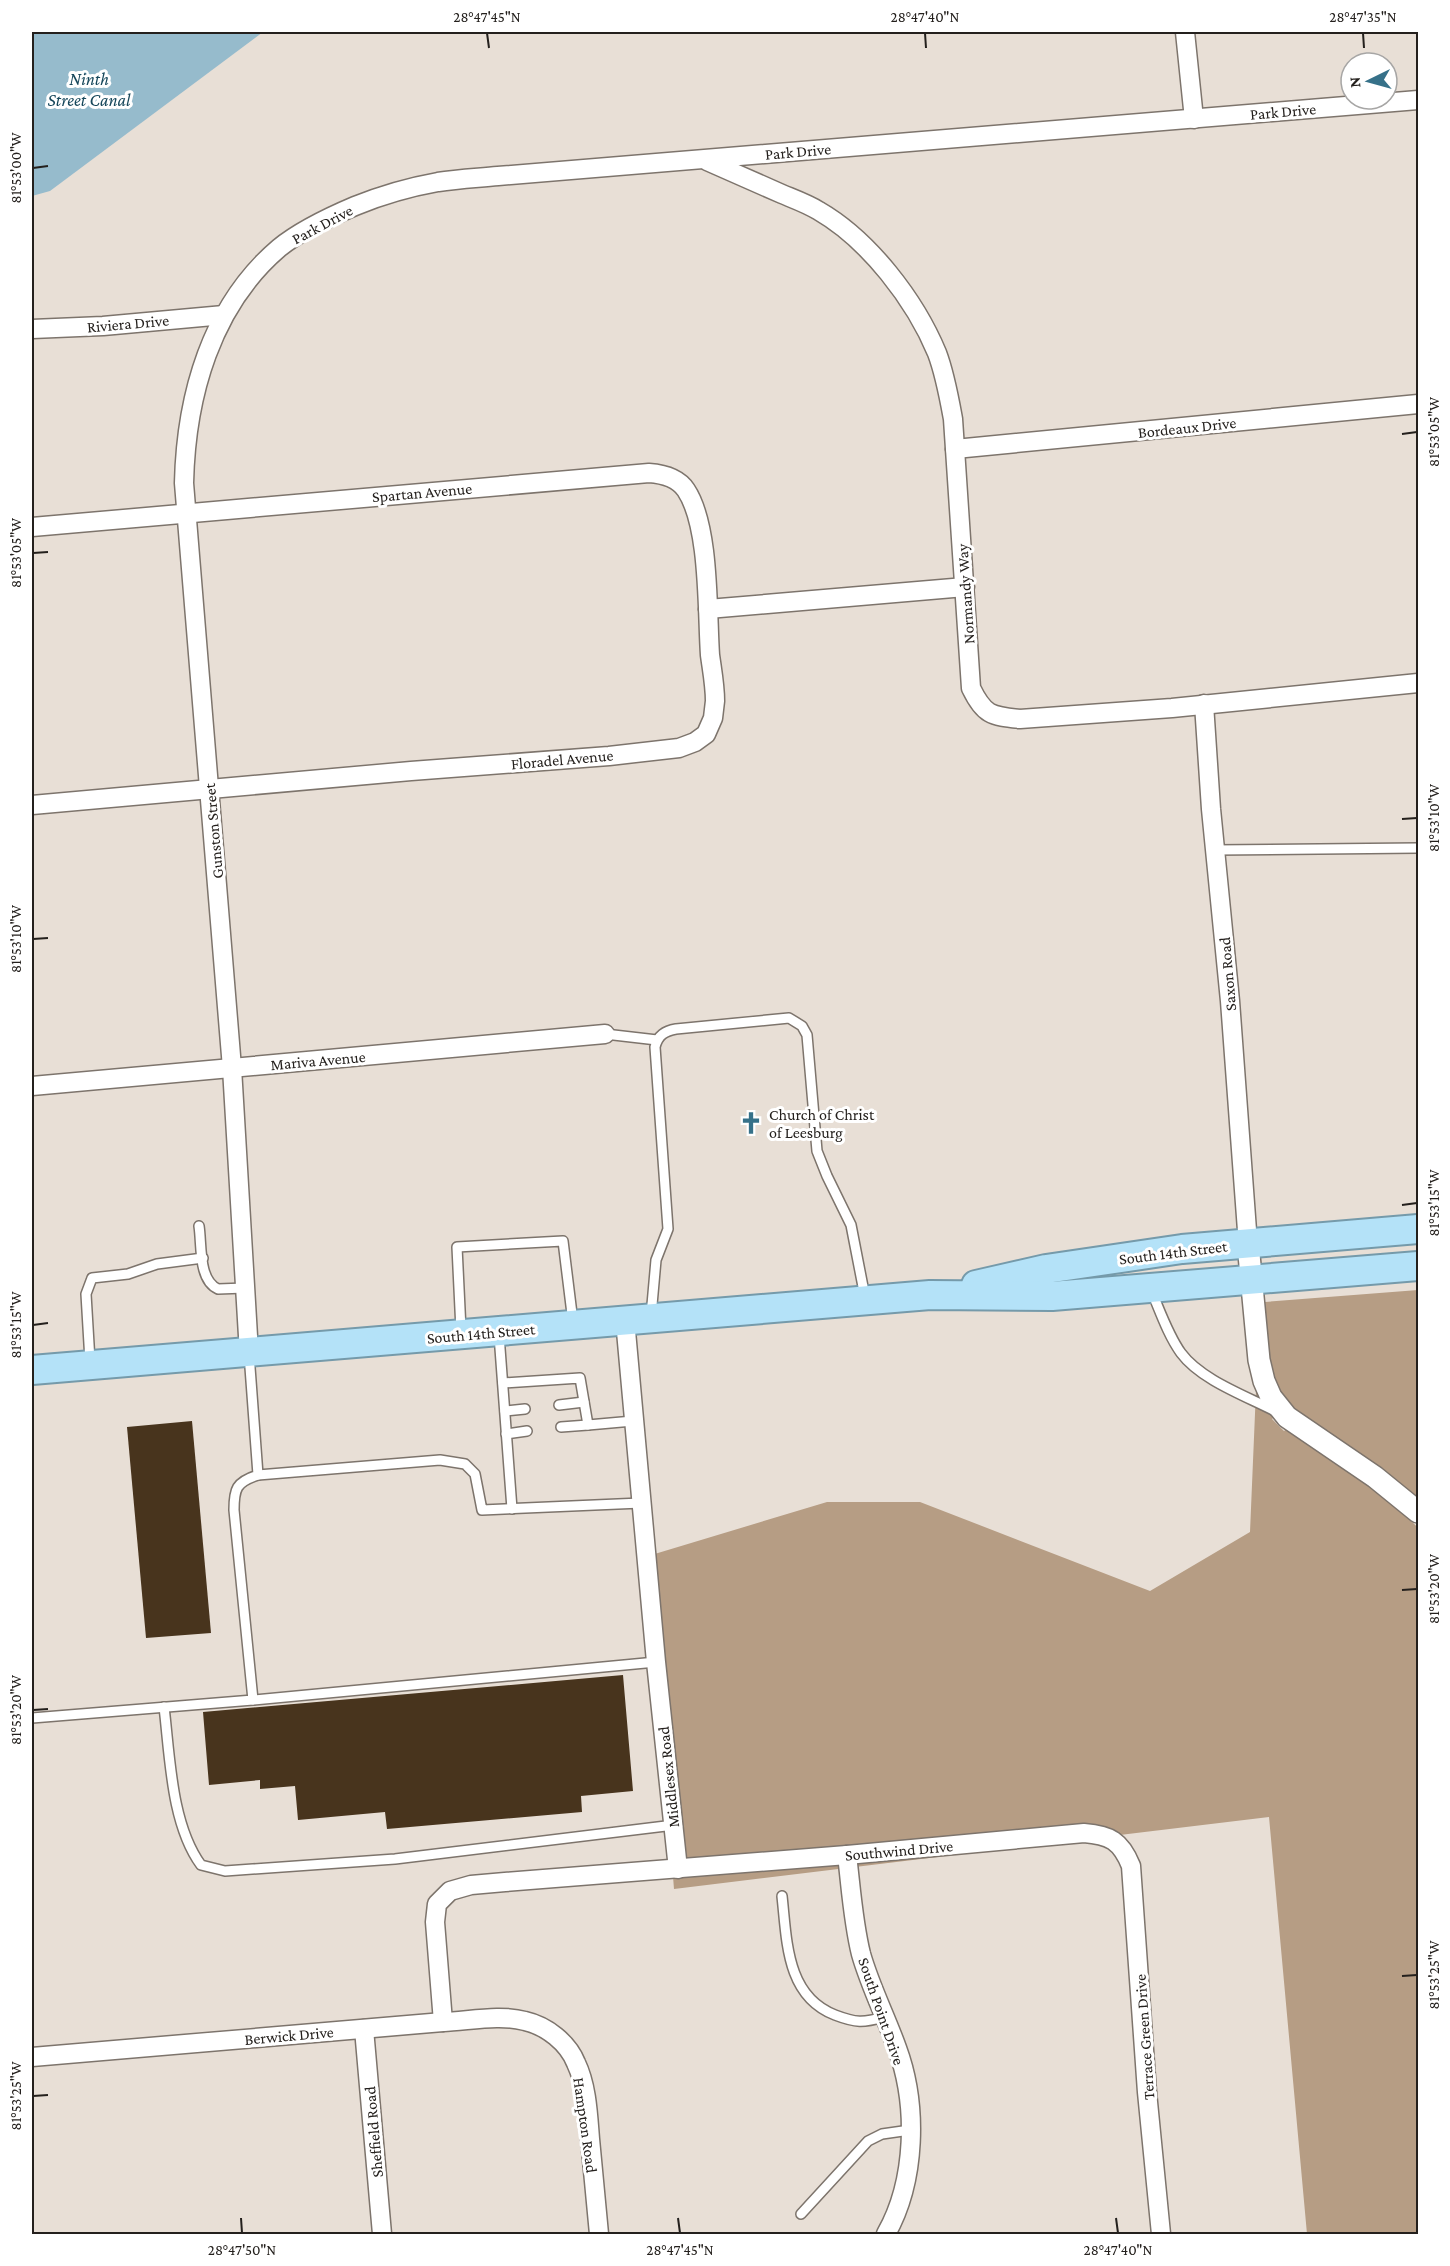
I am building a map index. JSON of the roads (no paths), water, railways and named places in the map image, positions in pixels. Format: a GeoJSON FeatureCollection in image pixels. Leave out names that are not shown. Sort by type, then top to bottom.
{"type":"FeatureCollection","features":[{"type":"Feature","properties":{"kind":"highway","name":"South 14th Street"},"geometry":{"type":"LineString","coordinates":[[930,1295],[1046,1269],[1182,1249],[1419,1229]]}},
{"type":"Feature","properties":{"kind":"highway","name":"South 14th Street"},"geometry":{"type":"LineString","coordinates":[[32,1370],[930,1295],[1052,1296],[1419,1266]]}},
{"type":"Feature","properties":{"kind":"street"},"geometry":{"type":"LineString","coordinates":[[1185,32],[1194,119]]}},
{"type":"Feature","properties":{"kind":"street","name":"Park Drive"},"geometry":{"type":"LineString","coordinates":[[224,315],[240,289],[258,268],[280,247],[303,231],[368,201],[438,182],[1419,100]]}},
{"type":"Feature","properties":{"kind":"street","name":"Normandy Way"},"geometry":{"type":"LineString","coordinates":[[704,159],[819,210],[845,229],[900,289],[921,321],[937,354],[947,387],[953,419],[971,688],[979,704],[989,714],[1020,719],[1419,683]]}},
{"type":"Feature","properties":{"kind":"street","name":"Riviera Drive"},"geometry":{"type":"LineString","coordinates":[[32,329],[103,326],[224,315]]}},
{"type":"Feature","properties":{"kind":"street","name":"Gunston Street"},"geometry":{"type":"LineString","coordinates":[[224,315],[206,355],[189,419],[185,457],[186,513],[232,1068],[249,1353]]}},
{"type":"Feature","properties":{"kind":"street","name":"Bordeaux Drive"},"geometry":{"type":"LineString","coordinates":[[955,449],[1419,404]]}},
{"type":"Feature","properties":{"kind":"street","name":"Spartan Avenue"},"geometry":{"type":"LineString","coordinates":[[32,527],[650,473],[663,474],[686,489],[694,509],[706,573],[708,609]]}},
{"type":"Feature","properties":{"kind":"street"},"geometry":{"type":"LineString","coordinates":[[708,609],[964,587]]}},
{"type":"Feature","properties":{"kind":"street","name":"Floradel Avenue"},"geometry":{"type":"LineString","coordinates":[[32,805],[609,756],[679,748],[695,742],[706,734],[713,718],[715,685],[708,609]]}},
{"type":"Feature","properties":{"kind":"street","name":"Saxon Road"},"geometry":{"type":"LineString","coordinates":[[1204,704],[1248,1244]]}},
{"type":"Feature","properties":{"kind":"street","name":"Mariva Avenue"},"geometry":{"type":"LineString","coordinates":[[32,1086],[605,1034]]}},
{"type":"Feature","properties":{"kind":"street"},"geometry":{"type":"LineString","coordinates":[[1248,1244],[1259,1360],[1271,1397],[1287,1417],[1375,1476],[1419,1512]]}},
{"type":"Feature","properties":{"kind":"street","name":"Middlesex Road"},"geometry":{"type":"LineString","coordinates":[[638,1319],[633,1421],[678,1869]]}},
{"type":"Feature","properties":{"kind":"street","name":"Southwind Drive"},"geometry":{"type":"LineString","coordinates":[[678,1869],[1084,1833],[1103,1836],[1117,1843]]}},
{"type":"Feature","properties":{"kind":"street","name":"Terrace Green Drive"},"geometry":{"type":"LineString","coordinates":[[1117,1843],[1124,1850],[1131,1866],[1147,2092],[1161,2235]]}},
{"type":"Feature","properties":{"kind":"street","name":"South Point Drive"},"geometry":{"type":"LineString","coordinates":[[847,1855],[856,1929],[862,1956],[898,2050],[909,2099],[910,2130],[905,2182],[896,2217],[886,2235]]}},
{"type":"Feature","properties":{"kind":"street"},"geometry":{"type":"LineString","coordinates":[[443,2022],[435,1922],[437,1904],[450,1891],[471,1885],[678,1869]]}},
{"type":"Feature","properties":{"kind":"street","name":"Berwick Drive"},"geometry":{"type":"LineString","coordinates":[[32,2057],[443,2022],[501,2019],[525,2021],[545,2029]]}},
{"type":"Feature","properties":{"kind":"street","name":"Sheffield Road"},"geometry":{"type":"LineString","coordinates":[[364,2029],[382,2235]]}},
{"type":"Feature","properties":{"kind":"street","name":"Hampton Road"},"geometry":{"type":"LineString","coordinates":[[545,2029],[565,2044],[576,2063],[584,2088],[599,2235]]}},
{"type":"Feature","properties":{"kind":"lane"},"geometry":{"type":"LineString","coordinates":[[1215,850],[1419,848]]}},
{"type":"Feature","properties":{"kind":"lane"},"geometry":{"type":"LineString","coordinates":[[638,1319],[668,1229],[655,1047],[657,1040],[668,1031],[676,1029],[789,1018],[802,1026],[807,1035],[817,1151],[851,1225],[866,1300]]}},
{"type":"Feature","properties":{"kind":"lane"},"geometry":{"type":"LineString","coordinates":[[605,1034],[657,1040]]}},
{"type":"Feature","properties":{"kind":"lane"},"geometry":{"type":"LineString","coordinates":[[199,1226],[208,1281],[213,1287],[224,1290],[245,1288]]}},
{"type":"Feature","properties":{"kind":"lane"},"geometry":{"type":"LineString","coordinates":[[461,1335],[458,1247],[564,1241],[574,1325]]}},
{"type":"Feature","properties":{"kind":"lane"},"geometry":{"type":"LineString","coordinates":[[90,1365],[86,1294],[92,1278],[128,1274],[157,1264],[203,1258]]}},
{"type":"Feature","properties":{"kind":"lane"},"geometry":{"type":"LineString","coordinates":[[1150,1288],[1170,1335],[1182,1354],[1207,1376],[1287,1417]]}},
{"type":"Feature","properties":{"kind":"lane"},"geometry":{"type":"LineString","coordinates":[[499,1331],[512,1509]]}},
{"type":"Feature","properties":{"kind":"lane"},"geometry":{"type":"LineString","coordinates":[[249,1353],[258,1475]]}},
{"type":"Feature","properties":{"kind":"lane"},"geometry":{"type":"LineString","coordinates":[[503,1383],[580,1378],[588,1425]]}},
{"type":"Feature","properties":{"kind":"lane"},"geometry":{"type":"LineString","coordinates":[[559,1405],[584,1402]]}},
{"type":"Feature","properties":{"kind":"lane"},"geometry":{"type":"LineString","coordinates":[[505,1411],[525,1409]]}},
{"type":"Feature","properties":{"kind":"lane"},"geometry":{"type":"LineString","coordinates":[[561,1427],[633,1421]]}},
{"type":"Feature","properties":{"kind":"lane"},"geometry":{"type":"LineString","coordinates":[[506,1434],[526,1431]]}},
{"type":"Feature","properties":{"kind":"lane"},"geometry":{"type":"LineString","coordinates":[[253,1700],[234,1494],[239,1484],[246,1479],[258,1475],[440,1460],[465,1464],[475,1474],[482,1510],[641,1503]]}},
{"type":"Feature","properties":{"kind":"lane"},"geometry":{"type":"LineString","coordinates":[[32,1718],[253,1700],[656,1662]]}},
{"type":"Feature","properties":{"kind":"lane"},"geometry":{"type":"LineString","coordinates":[[164,1707],[175,1791],[186,1840],[201,1865],[212,1869],[225,1871],[395,1859],[674,1825]]}},
{"type":"Feature","properties":{"kind":"lane"},"geometry":{"type":"LineString","coordinates":[[782,1896],[788,1950],[801,1986],[808,1998],[824,2010],[857,2022],[884,2017]]}},
{"type":"Feature","properties":{"kind":"lane"},"geometry":{"type":"LineString","coordinates":[[801,2214],[868,2141],[882,2134],[910,2130]]}},
{"type":"Feature","properties":{"kind":"water","name":"Ninth Street Canal"},"geometry":{"type":"Polygon","coordinates":[[[32,32],[263,32],[50,191],[32,196],[32,32]]]}},
{"type":"Feature","properties":{"kind":"place","name":"Church of Christ of Leesburg"},"geometry":{"type":"Point","coordinates":[751,1123]}}]}
